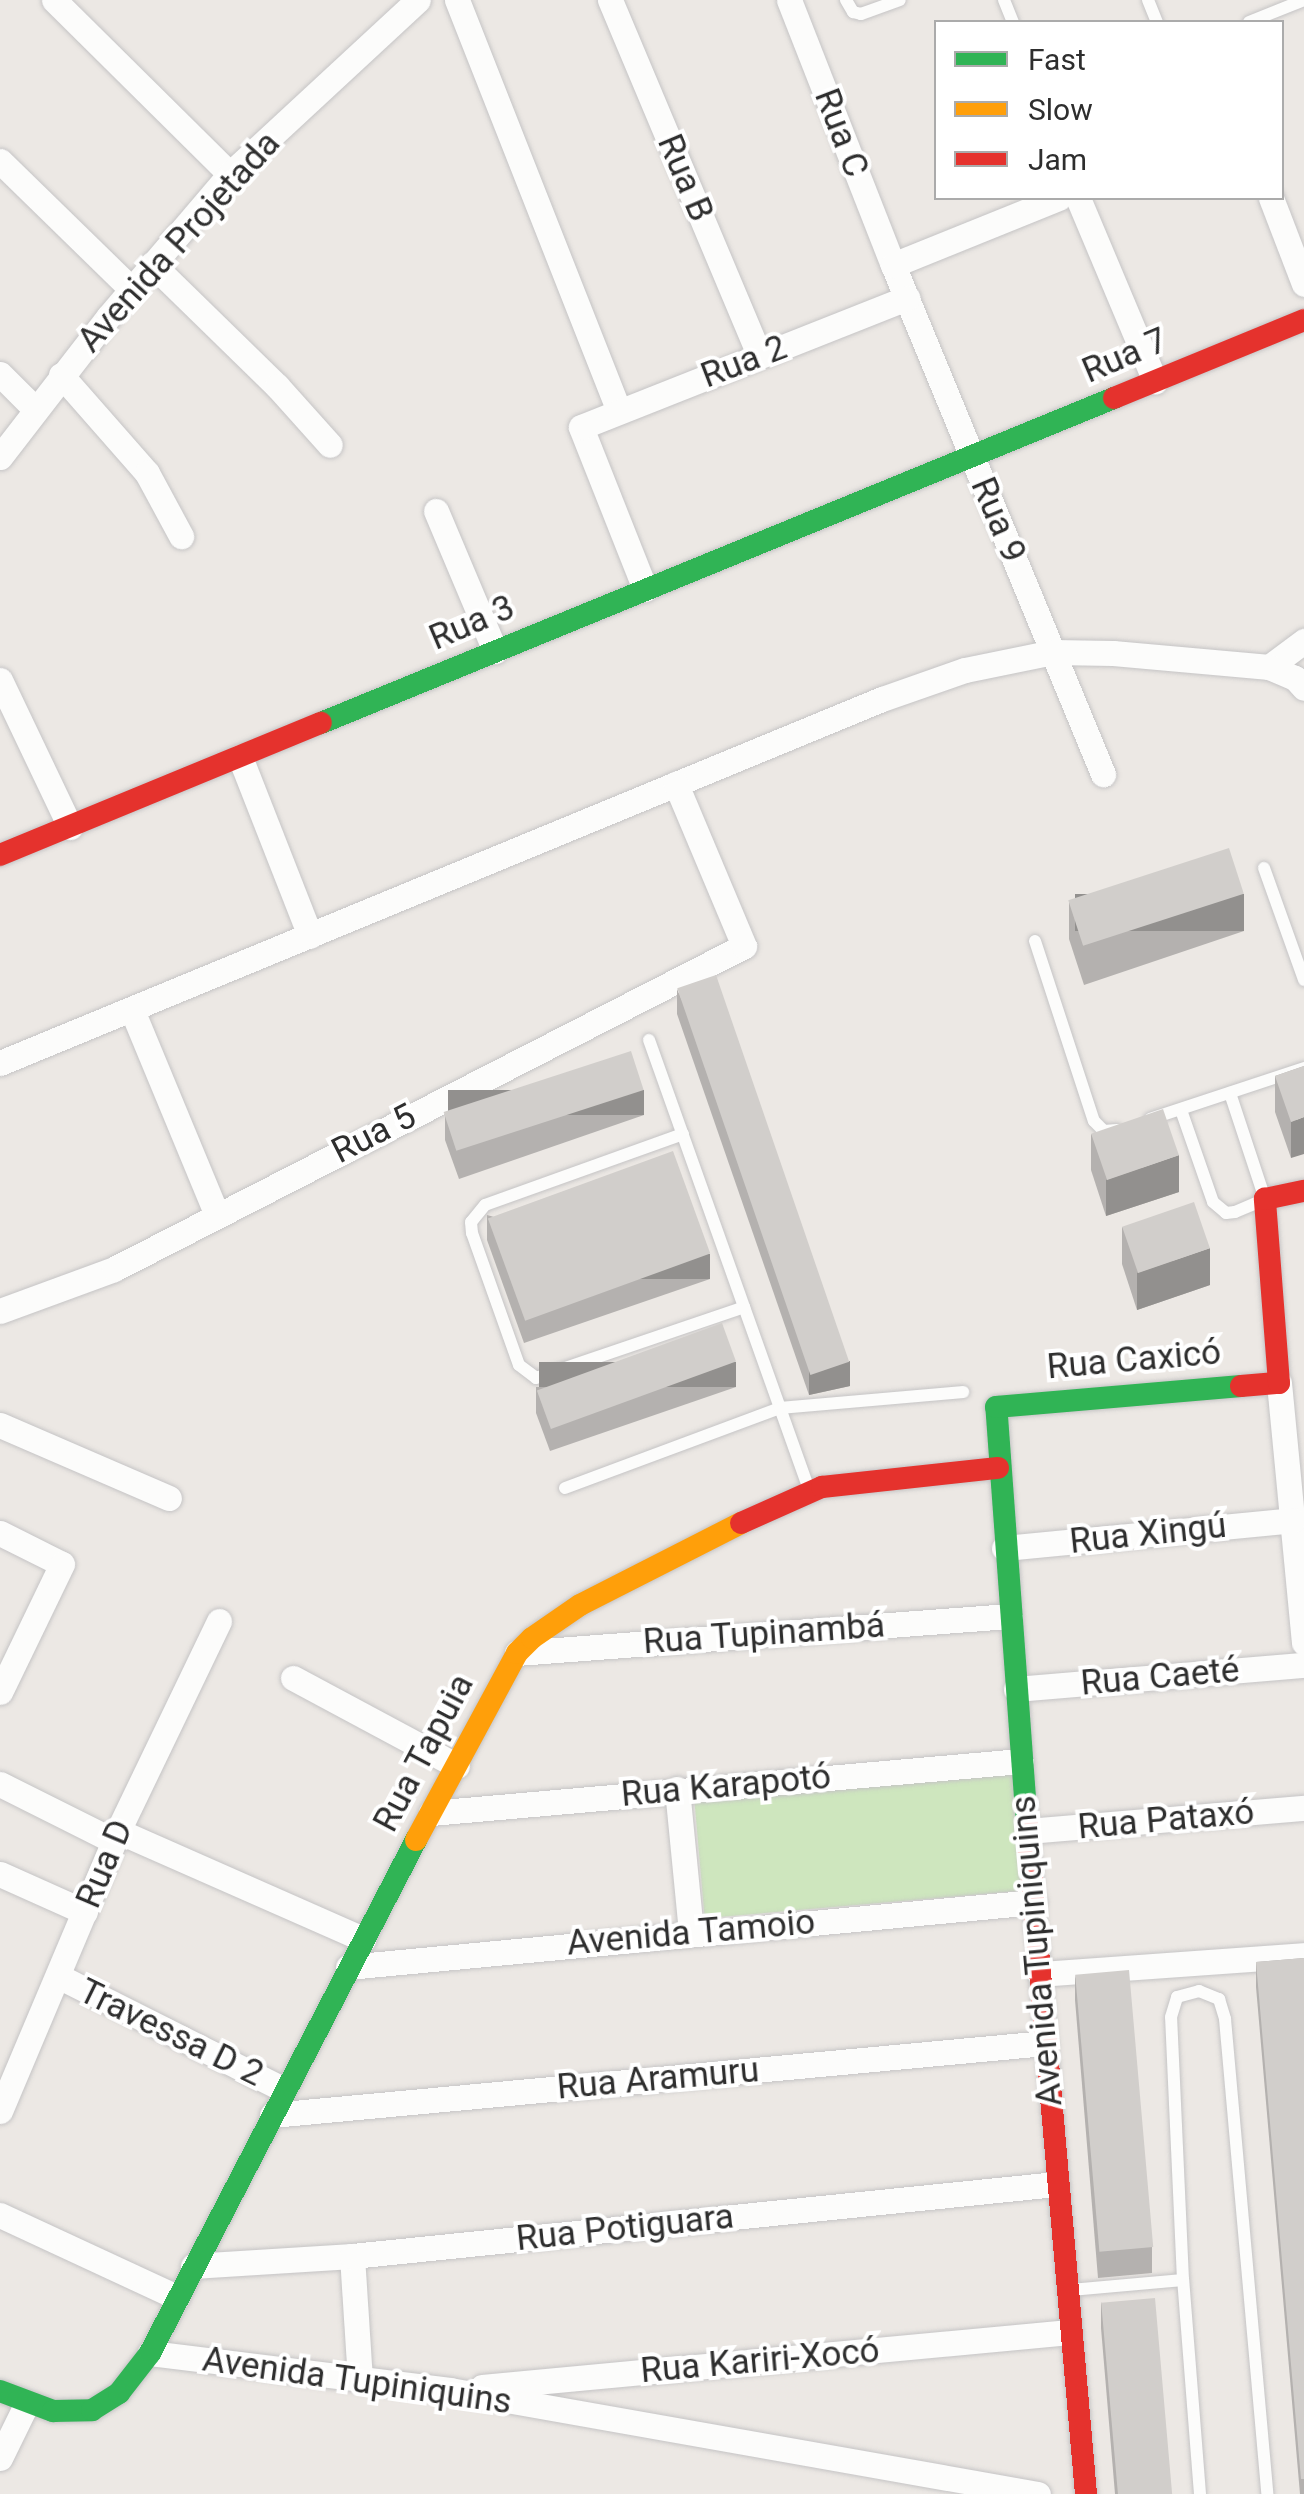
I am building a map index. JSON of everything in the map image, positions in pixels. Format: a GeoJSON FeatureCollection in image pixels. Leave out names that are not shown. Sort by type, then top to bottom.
{"type":"FeatureCollection","features":[{"type":"Feature","properties":{"kind":"street"},"geometry":{"type":"LineString","coordinates":[[54,0],[230,174]]}},
{"type":"Feature","properties":{"kind":"street","name":"Avenida Projetada"},"geometry":{"type":"LineString","coordinates":[[0,457],[34,408],[130,289],[230,174],[418,0]]}},
{"type":"Feature","properties":{"kind":"street"},"geometry":{"type":"LineString","coordinates":[[457,0],[619,411]]}},
{"type":"Feature","properties":{"kind":"street","name":"Rua B"},"geometry":{"type":"LineString","coordinates":[[610,0],[760,356]]}},
{"type":"Feature","properties":{"kind":"street","name":"Rua C"},"geometry":{"type":"LineString","coordinates":[[789,0],[893,265]]}},
{"type":"Feature","properties":{"kind":"street"},"geometry":{"type":"LineString","coordinates":[[0,161],[130,289]]}},
{"type":"Feature","properties":{"kind":"street"},"geometry":{"type":"LineString","coordinates":[[893,265],[1055,200]]}},
{"type":"Feature","properties":{"kind":"street"},"geometry":{"type":"LineString","coordinates":[[1079,200],[1155,381]]}},
{"type":"Feature","properties":{"kind":"street"},"geometry":{"type":"LineString","coordinates":[[1272,200],[1304,284]]}},
{"type":"Feature","properties":{"kind":"street"},"geometry":{"type":"LineString","coordinates":[[152,264],[277,386],[330,445]]}},
{"type":"Feature","properties":{"kind":"street","name":"Rua 9"},"geometry":{"type":"LineString","coordinates":[[893,265],[1103,774]]}},
{"type":"Feature","properties":{"kind":"street","name":"Rua 2"},"geometry":{"type":"LineString","coordinates":[[645,589],[581,427],[906,298]]}},
{"type":"Feature","properties":{"kind":"street","name":"Rua 7"},"geometry":{"type":"LineString","coordinates":[[973,459],[1304,320]]}},
{"type":"Feature","properties":{"kind":"street"},"geometry":{"type":"LineString","coordinates":[[0,374],[34,408]]}},
{"type":"Feature","properties":{"kind":"street"},"geometry":{"type":"LineString","coordinates":[[61,375],[147,473],[181,536]]}},
{"type":"Feature","properties":{"kind":"street","name":"Rua 3"},"geometry":{"type":"LineString","coordinates":[[0,855],[645,589],[973,459]]}},
{"type":"Feature","properties":{"kind":"street"},"geometry":{"type":"LineString","coordinates":[[436,511],[495,652]]}},
{"type":"Feature","properties":{"kind":"street"},"geometry":{"type":"LineString","coordinates":[[1269,667],[1304,641]]}},
{"type":"Feature","properties":{"kind":"street"},"geometry":{"type":"LineString","coordinates":[[0,1062],[930,680],[1054,652],[1188,657],[1269,667],[1294,678],[1304,688]]}},
{"type":"Feature","properties":{"kind":"street"},"geometry":{"type":"LineString","coordinates":[[0,680],[70,826]]}},
{"type":"Feature","properties":{"kind":"street"},"geometry":{"type":"LineString","coordinates":[[240,757],[310,936]]}},
{"type":"Feature","properties":{"kind":"street","name":"Rua 5"},"geometry":{"type":"LineString","coordinates":[[0,1311],[114,1269],[744,946],[676,784]]}},
{"type":"Feature","properties":{"kind":"street"},"geometry":{"type":"LineString","coordinates":[[132,1010],[217,1215]]}},
{"type":"Feature","properties":{"kind":"street"},"geometry":{"type":"LineString","coordinates":[[1304,1192],[1265,1200],[1304,1643]]}},
{"type":"Feature","properties":{"kind":"street","name":"Rua Caxicó"},"geometry":{"type":"LineString","coordinates":[[996,1408],[1279,1383]]}},
{"type":"Feature","properties":{"kind":"street","name":"Avenida Tupiniquins"},"geometry":{"type":"LineString","coordinates":[[996,1408],[1056,2184],[1086,2494]]}},
{"type":"Feature","properties":{"kind":"street"},"geometry":{"type":"LineString","coordinates":[[0,1425],[168,1498]]}},
{"type":"Feature","properties":{"kind":"street","name":"Rua Tapuia"},"geometry":{"type":"LineString","coordinates":[[27,2403],[63,2413],[92,2410],[118,2393],[150,2353],[283,2089],[517,1653],[580,1605],[807,1486],[998,1468]]}},
{"type":"Feature","properties":{"kind":"street","name":"Rua Xingú"},"geometry":{"type":"LineString","coordinates":[[1004,1548],[1292,1520]]}},
{"type":"Feature","properties":{"kind":"street"},"geometry":{"type":"LineString","coordinates":[[0,1533],[62,1564],[0,1692]]}},
{"type":"Feature","properties":{"kind":"street","name":"Rua Tupinambá"},"geometry":{"type":"LineString","coordinates":[[517,1653],[1010,1616]]}},
{"type":"Feature","properties":{"kind":"street","name":"Rua D"},"geometry":{"type":"LineString","coordinates":[[0,2111],[116,1836],[218,1621]]}},
{"type":"Feature","properties":{"kind":"street","name":"Rua Caeté"},"geometry":{"type":"LineString","coordinates":[[1016,1690],[1304,1666]]}},
{"type":"Feature","properties":{"kind":"street"},"geometry":{"type":"LineString","coordinates":[[293,1678],[456,1766]]}},
{"type":"Feature","properties":{"kind":"street","name":"Rua Karapotó"},"geometry":{"type":"LineString","coordinates":[[431,1814],[1021,1761]]}},
{"type":"Feature","properties":{"kind":"street"},"geometry":{"type":"LineString","coordinates":[[0,1784],[363,1939]]}},
{"type":"Feature","properties":{"kind":"street"},"geometry":{"type":"LineString","coordinates":[[677,1789],[691,1932]]}},
{"type":"Feature","properties":{"kind":"street","name":"Rua Pataxó"},"geometry":{"type":"LineString","coordinates":[[1028,1832],[1304,1808]]}},
{"type":"Feature","properties":{"kind":"street"},"geometry":{"type":"LineString","coordinates":[[0,1874],[85,1912]]}},
{"type":"Feature","properties":{"kind":"street","name":"Avenida Tamoio"},"geometry":{"type":"LineString","coordinates":[[348,1967],[1034,1902]]}},
{"type":"Feature","properties":{"kind":"street"},"geometry":{"type":"LineString","coordinates":[[1040,1974],[1304,1955]]}},
{"type":"Feature","properties":{"kind":"street","name":"Travessa D 2"},"geometry":{"type":"LineString","coordinates":[[58,1976],[283,2089]]}},
{"type":"Feature","properties":{"kind":"street","name":"Rua Aramuru"},"geometry":{"type":"LineString","coordinates":[[272,2115],[1045,2044]]}},
{"type":"Feature","properties":{"kind":"street","name":"Rua Potiguara"},"geometry":{"type":"LineString","coordinates":[[193,2266],[352,2256],[1056,2184]]}},
{"type":"Feature","properties":{"kind":"street"},"geometry":{"type":"LineString","coordinates":[[0,2216],[177,2298]]}},
{"type":"Feature","properties":{"kind":"street"},"geometry":{"type":"LineString","coordinates":[[352,2256],[360,2378]]}},
{"type":"Feature","properties":{"kind":"street","name":"Rua Kariri-Xocó"},"geometry":{"type":"LineString","coordinates":[[450,2390],[1069,2332]]}},
{"type":"Feature","properties":{"kind":"street","name":"Avenida Tupiniquins"},"geometry":{"type":"LineString","coordinates":[[150,2353],[450,2390],[1038,2494]]}},
{"type":"Feature","properties":{"kind":"street"},"geometry":{"type":"LineString","coordinates":[[0,2391],[27,2403],[0,2458]]}},
{"type":"Feature","properties":{"kind":"lane"},"geometry":{"type":"LineString","coordinates":[[846,0],[853,12],[860,14],[900,0]]}},
{"type":"Feature","properties":{"kind":"lane"},"geometry":{"type":"LineString","coordinates":[[1254,20],[1302,0]]}},
{"type":"Feature","properties":{"kind":"lane"},"geometry":{"type":"LineString","coordinates":[[1264,868],[1304,980]]}},
{"type":"Feature","properties":{"kind":"lane"},"geometry":{"type":"LineString","coordinates":[[1036,941],[1098,1128],[1112,1132],[1304,1068]]}},
{"type":"Feature","properties":{"kind":"lane"},"geometry":{"type":"LineString","coordinates":[[649,1040],[807,1486]]}},
{"type":"Feature","properties":{"kind":"lane"},"geometry":{"type":"LineString","coordinates":[[1181,1110],[1218,1210],[1236,1212],[1265,1200],[1230,1093]]}},
{"type":"Feature","properties":{"kind":"lane"},"geometry":{"type":"LineString","coordinates":[[683,1134],[485,1205],[471,1222],[479,1252],[519,1365],[536,1378],[744,1307]]}},
{"type":"Feature","properties":{"kind":"lane"},"geometry":{"type":"LineString","coordinates":[[565,1488],[780,1408],[963,1392]]}},
{"type":"Feature","properties":{"kind":"lane"},"geometry":{"type":"LineString","coordinates":[[1200,2494],[1183,2280],[1170,2017],[1177,1998],[1199,1990],[1214,1994],[1224,2013],[1267,2494]]}},
{"type":"Feature","properties":{"kind":"lane"},"geometry":{"type":"LineString","coordinates":[[1066,2291],[1183,2280]]}},
{"type":"Feature","properties":{"kind":"green space"},"geometry":{"type":"Polygon","coordinates":[[[1012,1771],[1022,1891],[705,1918],[694,1799],[1012,1771]]]}},
{"type":"Feature","properties":{"kind":"building"},"geometry":{"type":"Polygon","coordinates":[[[1229,848],[1244,894],[1083,946],[1068,900],[1229,848]]]}},
{"type":"Feature","properties":{"kind":"building"},"geometry":{"type":"Polygon","coordinates":[[[716,975],[849,1362],[810,1375],[677,988],[716,975]]]}},
{"type":"Feature","properties":{"kind":"building"},"geometry":{"type":"Polygon","coordinates":[[[631,1051],[644,1090],[456,1151],[444,1112],[631,1051]]]}},
{"type":"Feature","properties":{"kind":"building"},"geometry":{"type":"Polygon","coordinates":[[[1304,1066],[1304,1117],[1291,1122],[1275,1076],[1304,1066]]]}},
{"type":"Feature","properties":{"kind":"building"},"geometry":{"type":"Polygon","coordinates":[[[1163,1109],[1179,1155],[1107,1180],[1091,1134],[1163,1109]]]}},
{"type":"Feature","properties":{"kind":"building"},"geometry":{"type":"Polygon","coordinates":[[[673,1151],[710,1253],[525,1321],[488,1218],[673,1151]]]}},
{"type":"Feature","properties":{"kind":"building"},"geometry":{"type":"Polygon","coordinates":[[[1194,1202],[1210,1248],[1138,1273],[1122,1227],[1194,1202]]]}},
{"type":"Feature","properties":{"kind":"building"},"geometry":{"type":"Polygon","coordinates":[[[722,1323],[736,1362],[551,1429],[537,1390],[722,1323]]]}},
{"type":"Feature","properties":{"kind":"building"},"geometry":{"type":"Polygon","coordinates":[[[1304,1958],[1304,2479],[1301,2479],[1256,1962],[1304,1958]]]}},
{"type":"Feature","properties":{"kind":"building"},"geometry":{"type":"Polygon","coordinates":[[[1129,1970],[1153,2247],[1099,2252],[1075,1975],[1129,1970]]]}},
{"type":"Feature","properties":{"kind":"building"},"geometry":{"type":"Polygon","coordinates":[[[1155,2298],[1172,2494],[1118,2494],[1101,2303],[1155,2298]]]}},
{"type":"Feature","properties":{"kind":"traffic: fast"},"geometry":{"type":"LineString","coordinates":[[321,723],[1114,398]]}},
{"type":"Feature","properties":{"kind":"traffic: fast"},"geometry":{"type":"LineString","coordinates":[[1027,1825],[996,1407],[1241,1386]]}},
{"type":"Feature","properties":{"kind":"traffic: fast"},"geometry":{"type":"LineString","coordinates":[[0,2391],[53,2411],[92,2410],[119,2393],[150,2353],[416,1840]]}},
{"type":"Feature","properties":{"kind":"traffic: slow"},"geometry":{"type":"LineString","coordinates":[[416,1840],[517,1653],[532,1638],[580,1605],[741,1523]]}},
{"type":"Feature","properties":{"kind":"traffic: jam"},"geometry":{"type":"LineString","coordinates":[[1114,398],[1304,320]]}},
{"type":"Feature","properties":{"kind":"traffic: jam"},"geometry":{"type":"LineString","coordinates":[[0,855],[321,723]]}},
{"type":"Feature","properties":{"kind":"traffic: jam"},"geometry":{"type":"LineString","coordinates":[[1241,1386],[1279,1383],[1265,1199],[1304,1191]]}},
{"type":"Feature","properties":{"kind":"traffic: jam"},"geometry":{"type":"LineString","coordinates":[[741,1523],[822,1487],[998,1468]]}},
{"type":"Feature","properties":{"kind":"traffic: jam"},"geometry":{"type":"LineString","coordinates":[[1027,1825],[1086,2494]]}}]}
